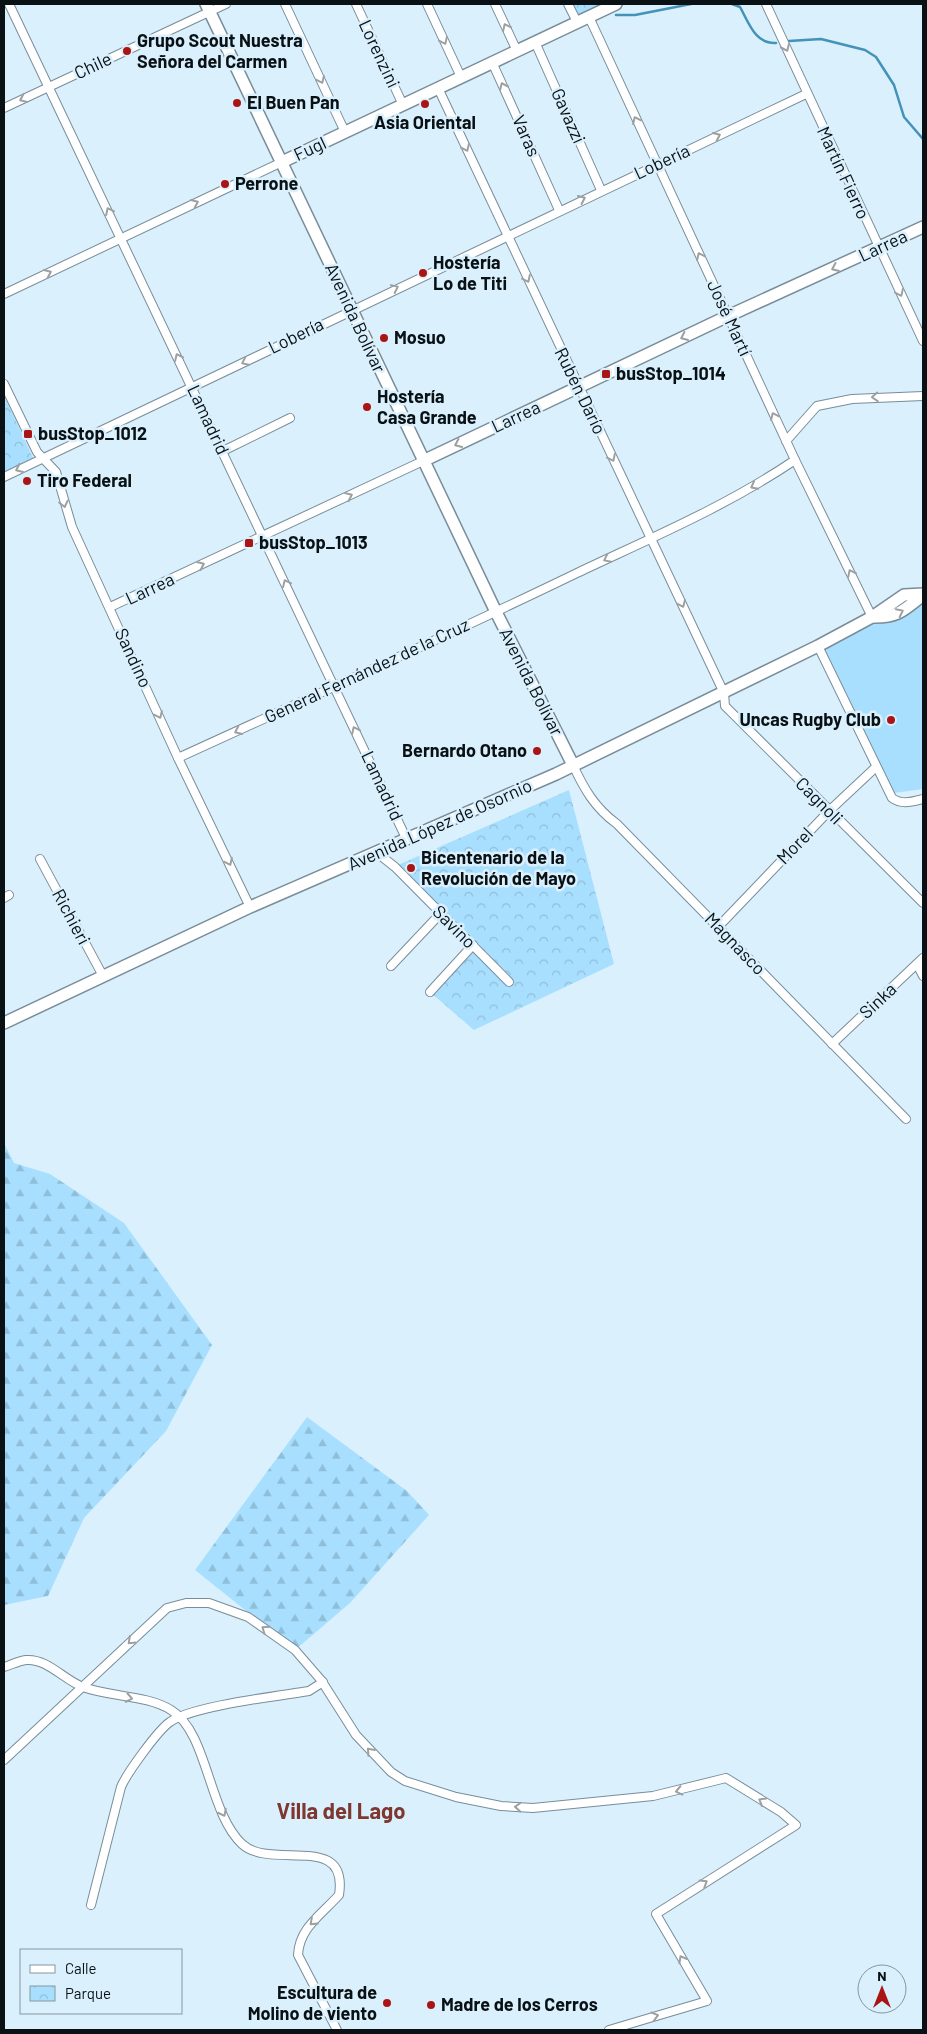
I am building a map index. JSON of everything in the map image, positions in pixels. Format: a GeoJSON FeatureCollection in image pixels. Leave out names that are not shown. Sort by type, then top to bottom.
{"type":"FeatureCollection","features":[{"type":"Feature","properties":{"kind":"main road","name":"Fugl"},"geometry":{"type":"LineString","coordinates":[[282,162],[616,4]]}},
{"type":"Feature","properties":{"kind":"main road","name":"Avenida Bolívar"},"geometry":{"type":"LineString","coordinates":[[208,7],[423,461],[573,765]]}},
{"type":"Feature","properties":{"kind":"main road","name":"Larrea"},"geometry":{"type":"LineString","coordinates":[[423,461],[728,316],[923,227]]}},
{"type":"Feature","properties":{"kind":"main road","name":"Avenida López de Osornio"},"geometry":{"type":"LineString","coordinates":[[4,1023],[250,907],[313,882],[406,838],[573,765],[724,693],[872,617],[888,617],[900,613],[923,594]]}},
{"type":"Feature","properties":{"kind":"street","name":"Lamadrid"},"geometry":{"type":"LineString","coordinates":[[9,4],[193,387],[406,838]]}},
{"type":"Feature","properties":{"kind":"street","name":"Chile"},"geometry":{"type":"LineString","coordinates":[[4,108],[208,7],[226,4]]}},
{"type":"Feature","properties":{"kind":"street"},"geometry":{"type":"LineString","coordinates":[[285,4],[345,132]]}},
{"type":"Feature","properties":{"kind":"street","name":"Lorenzini"},"geometry":{"type":"LineString","coordinates":[[356,4],[403,105]]}},
{"type":"Feature","properties":{"kind":"street"},"geometry":{"type":"LineString","coordinates":[[427,4],[461,77]]}},
{"type":"Feature","properties":{"kind":"street"},"geometry":{"type":"LineString","coordinates":[[495,4],[517,50]]}},
{"type":"Feature","properties":{"kind":"street"},"geometry":{"type":"LineString","coordinates":[[568,4],[577,22]]}},
{"type":"Feature","properties":{"kind":"street","name":"Martín Fierro"},"geometry":{"type":"LineString","coordinates":[[766,4],[806,94],[923,341]]}},
{"type":"Feature","properties":{"kind":"street","name":"José Martí"},"geometry":{"type":"LineString","coordinates":[[589,17],[786,441],[872,617]]}},
{"type":"Feature","properties":{"kind":"street","name":"Gavazzi"},"geometry":{"type":"LineString","coordinates":[[535,42],[601,190]]}},
{"type":"Feature","properties":{"kind":"street","name":"Varas"},"geometry":{"type":"LineString","coordinates":[[492,62],[559,210]]}},
{"type":"Feature","properties":{"kind":"street","name":"Rubén Darío"},"geometry":{"type":"LineString","coordinates":[[438,88],[506,236],[724,693]]}},
{"type":"Feature","properties":{"kind":"street","name":"Lobería"},"geometry":{"type":"LineString","coordinates":[[4,477],[351,309],[806,94]]}},
{"type":"Feature","properties":{"kind":"street","name":"Fugl"},"geometry":{"type":"LineString","coordinates":[[4,294],[282,162]]}},
{"type":"Feature","properties":{"kind":"street","name":"Sandino"},"geometry":{"type":"LineString","coordinates":[[4,384],[42,459],[56,472],[72,526],[178,758],[250,907]]}},
{"type":"Feature","properties":{"kind":"street"},"geometry":{"type":"LineString","coordinates":[[786,441],[817,406],[852,399],[923,396]]}},
{"type":"Feature","properties":{"kind":"street"},"geometry":{"type":"LineString","coordinates":[[223,451],[290,418]]}},
{"type":"Feature","properties":{"kind":"street","name":"General Fernández de la Cruz"},"geometry":{"type":"LineString","coordinates":[[178,758],[496,612],[651,538],[768,478],[795,460]]}},
{"type":"Feature","properties":{"kind":"street","name":"Larrea"},"geometry":{"type":"LineString","coordinates":[[110,607],[423,461]]}},
{"type":"Feature","properties":{"kind":"street"},"geometry":{"type":"LineString","coordinates":[[818,646],[892,798],[898,802],[923,799]]}},
{"type":"Feature","properties":{"kind":"street","name":"Cagnoli"},"geometry":{"type":"LineString","coordinates":[[724,693],[725,706],[828,811],[923,902]]}},
{"type":"Feature","properties":{"kind":"street","name":"Magnasco"},"geometry":{"type":"LineString","coordinates":[[573,765],[583,788],[599,809],[617,824],[906,1118]]}},
{"type":"Feature","properties":{"kind":"street","name":"Morel"},"geometry":{"type":"LineString","coordinates":[[718,927],[828,811],[876,767]]}},
{"type":"Feature","properties":{"kind":"street","name":"Savino"},"geometry":{"type":"LineString","coordinates":[[376,852],[395,867],[509,982]]}},
{"type":"Feature","properties":{"kind":"street","name":"Richieri"},"geometry":{"type":"LineString","coordinates":[[40,858],[103,976]]}},
{"type":"Feature","properties":{"kind":"street"},"geometry":{"type":"LineString","coordinates":[[391,966],[441,913]]}},
{"type":"Feature","properties":{"kind":"street"},"geometry":{"type":"LineString","coordinates":[[430,992],[473,945]]}},
{"type":"Feature","properties":{"kind":"street","name":"Sinka"},"geometry":{"type":"LineString","coordinates":[[832,1044],[923,958]]}},
{"type":"Feature","properties":{"kind":"street"},"geometry":{"type":"LineString","coordinates":[[917,964],[923,976]]}},
{"type":"Feature","properties":{"kind":"street"},"geometry":{"type":"LineString","coordinates":[[4,1760],[167,1608],[186,1603],[210,1604],[248,1617],[295,1650],[323,1682],[356,1735],[391,1772],[405,1781],[456,1797],[501,1806],[534,1808],[653,1796],[726,1778],[781,1812],[796,1825],[656,1914],[706,2001],[609,2030]]}},
{"type":"Feature","properties":{"kind":"street"},"geometry":{"type":"LineString","coordinates":[[4,1667],[26,1660],[38,1661],[81,1687],[169,1708],[188,1723],[220,1808],[234,1836],[243,1846],[257,1853],[319,1857],[334,1864],[340,1874],[339,1895],[304,1930],[298,1943],[298,1955],[337,2030]]}},
{"type":"Feature","properties":{"kind":"street"},"geometry":{"type":"LineString","coordinates":[[91,1905],[121,1787],[127,1774],[170,1722],[210,1708],[309,1691],[323,1682]]}},
{"type":"Feature","properties":{"kind":"green space"},"geometry":{"type":"Polygon","coordinates":[[[571,4],[607,4],[577,18],[571,4]]]}},
{"type":"Feature","properties":{"kind":"green space"},"geometry":{"type":"Polygon","coordinates":[[[4,395],[33,458],[4,472],[4,395]]]}},
{"type":"Feature","properties":{"kind":"green space","name":"Uncas Rugby Club"},"geometry":{"type":"Polygon","coordinates":[[[923,599],[923,789],[894,793],[825,651],[842,634],[923,599]]]}},
{"type":"Feature","properties":{"kind":"green space"},"geometry":{"type":"Polygon","coordinates":[[[569,790],[614,964],[474,1030],[430,992],[473,945],[398,865],[569,790]]]}},
{"type":"Feature","properties":{"kind":"green space"},"geometry":{"type":"Polygon","coordinates":[[[4,1143],[14,1163],[50,1174],[124,1223],[212,1345],[166,1431],[84,1518],[48,1596],[4,1605],[4,1143]]]}},
{"type":"Feature","properties":{"kind":"green space"},"geometry":{"type":"Polygon","coordinates":[[[307,1417],[407,1491],[429,1515],[350,1603],[295,1650],[195,1570],[307,1417]]]}},
{"type":"Feature","properties":{"kind":"waterway"},"geometry":{"type":"LineString","coordinates":[[616,15],[635,15],[691,4]]}},
{"type":"Feature","properties":{"kind":"waterway"},"geometry":{"type":"LineString","coordinates":[[732,4],[740,7],[750,26],[758,36],[763,40],[776,43]]}},
{"type":"Feature","properties":{"kind":"waterway"},"geometry":{"type":"LineString","coordinates":[[789,41],[821,39],[865,50],[876,57],[894,85],[904,117],[923,139]]}},
{"type":"Feature","properties":{"kind":"place","name":"Grupo Scout Nuestra Señora del Carmen"},"geometry":{"type":"Point","coordinates":[127,51]}},
{"type":"Feature","properties":{"kind":"place","name":"El Buen Pan"},"geometry":{"type":"Point","coordinates":[237,103]}},
{"type":"Feature","properties":{"kind":"place","name":"Asia Oriental"},"geometry":{"type":"Point","coordinates":[425,104]}},
{"type":"Feature","properties":{"kind":"place","name":"Perrone"},"geometry":{"type":"Point","coordinates":[225,184]}},
{"type":"Feature","properties":{"kind":"place","name":"Hostería Lo de Titi"},"geometry":{"type":"Point","coordinates":[423,273]}},
{"type":"Feature","properties":{"kind":"place","name":"Mosuo"},"geometry":{"type":"Point","coordinates":[384,338]}},
{"type":"Feature","properties":{"kind":"place","name":"busStop_1014"},"geometry":{"type":"Point","coordinates":[606,374]}},
{"type":"Feature","properties":{"kind":"place","name":"Hostería Casa Grande"},"geometry":{"type":"Point","coordinates":[367,407]}},
{"type":"Feature","properties":{"kind":"place","name":"busStop_1012"},"geometry":{"type":"Point","coordinates":[28,434]}},
{"type":"Feature","properties":{"kind":"place","name":"Tiro Federal"},"geometry":{"type":"Point","coordinates":[27,481]}},
{"type":"Feature","properties":{"kind":"place","name":"busStop_1013"},"geometry":{"type":"Point","coordinates":[249,543]}},
{"type":"Feature","properties":{"kind":"place","name":"Uncas Rugby Club"},"geometry":{"type":"Point","coordinates":[891,720]}},
{"type":"Feature","properties":{"kind":"place","name":"Bernardo Otano"},"geometry":{"type":"Point","coordinates":[537,751]}},
{"type":"Feature","properties":{"kind":"place","name":"Bicentenario de la Revolución de Mayo"},"geometry":{"type":"Point","coordinates":[411,868]}},
{"type":"Feature","properties":{"kind":"place","name":"Escultura de Molino de viento"},"geometry":{"type":"Point","coordinates":[387,2003]}},
{"type":"Feature","properties":{"kind":"place","name":"Madre de los Cerros"},"geometry":{"type":"Point","coordinates":[431,2005]}},
{"type":"Feature","properties":{"kind":"district","name":"Villa del Lago"},"geometry":{"type":"Point","coordinates":[341,1811]}}]}
